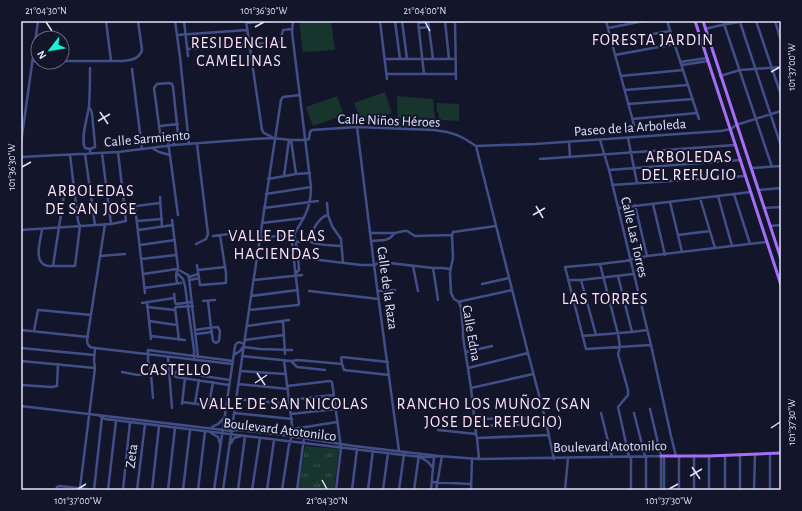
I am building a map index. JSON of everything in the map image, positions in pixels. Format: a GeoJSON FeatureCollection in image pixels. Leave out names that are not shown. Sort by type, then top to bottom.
{"type":"FeatureCollection","features":[{"type":"Feature","properties":{"kind":"main road"},"geometry":{"type":"LineString","coordinates":[[695,21],[767,242],[780,277],[781,285]]}},
{"type":"Feature","properties":{"kind":"main road"},"geometry":{"type":"LineString","coordinates":[[703,21],[736,125],[770,226],[779,247],[781,259]]}},
{"type":"Feature","properties":{"kind":"main road","name":"Boulevard Atotonilco"},"geometry":{"type":"LineString","coordinates":[[663,456],[781,453]]}},
{"type":"Feature","properties":{"kind":"street"},"geometry":{"type":"LineString","coordinates":[[106,21],[111,60]]}},
{"type":"Feature","properties":{"kind":"street"},"geometry":{"type":"LineString","coordinates":[[70,61],[133,60],[138,57],[142,50],[138,21]]}},
{"type":"Feature","properties":{"kind":"street"},"geometry":{"type":"LineString","coordinates":[[175,21],[189,144]]}},
{"type":"Feature","properties":{"kind":"street"},"geometry":{"type":"LineString","coordinates":[[184,21],[188,56]]}},
{"type":"Feature","properties":{"kind":"street"},"geometry":{"type":"LineString","coordinates":[[269,21],[246,22],[262,130],[264,133],[273,138]]}},
{"type":"Feature","properties":{"kind":"street"},"geometry":{"type":"LineString","coordinates":[[248,310],[299,304],[292,242],[294,234],[304,218],[310,202],[312,187],[292,29],[293,21]]}},
{"type":"Feature","properties":{"kind":"street"},"geometry":{"type":"LineString","coordinates":[[380,21],[387,79]]}},
{"type":"Feature","properties":{"kind":"street"},"geometry":{"type":"LineString","coordinates":[[395,21],[400,59]]}},
{"type":"Feature","properties":{"kind":"street"},"geometry":{"type":"LineString","coordinates":[[402,21],[407,59]]}},
{"type":"Feature","properties":{"kind":"street"},"geometry":{"type":"LineString","coordinates":[[424,74],[418,22],[428,21],[433,59]]}},
{"type":"Feature","properties":{"kind":"street"},"geometry":{"type":"LineString","coordinates":[[449,59],[445,21],[466,21]]}},
{"type":"Feature","properties":{"kind":"street"},"geometry":{"type":"LineString","coordinates":[[454,21],[456,79]]}},
{"type":"Feature","properties":{"kind":"street"},"geometry":{"type":"LineString","coordinates":[[606,21],[634,125]]}},
{"type":"Feature","properties":{"kind":"street"},"geometry":{"type":"LineString","coordinates":[[608,28],[644,21]]}},
{"type":"Feature","properties":{"kind":"street"},"geometry":{"type":"LineString","coordinates":[[667,21],[699,119]]}},
{"type":"Feature","properties":{"kind":"street"},"geometry":{"type":"LineString","coordinates":[[705,30],[724,24],[750,21]]}},
{"type":"Feature","properties":{"kind":"street"},"geometry":{"type":"LineString","coordinates":[[756,21],[781,95]]}},
{"type":"Feature","properties":{"kind":"street"},"geometry":{"type":"LineString","coordinates":[[775,21],[781,41]]}},
{"type":"Feature","properties":{"kind":"street"},"geometry":{"type":"LineString","coordinates":[[740,22],[781,146]]}},
{"type":"Feature","properties":{"kind":"street"},"geometry":{"type":"LineString","coordinates":[[724,24],[772,167]]}},
{"type":"Feature","properties":{"kind":"street"},"geometry":{"type":"LineString","coordinates":[[396,26],[403,25]]}},
{"type":"Feature","properties":{"kind":"street"},"geometry":{"type":"LineString","coordinates":[[419,28],[429,27]]}},
{"type":"Feature","properties":{"kind":"street"},"geometry":{"type":"LineString","coordinates":[[188,49],[278,43],[280,42],[283,30],[292,29]]}},
{"type":"Feature","properties":{"kind":"street"},"geometry":{"type":"LineString","coordinates":[[177,35],[247,30]]}},
{"type":"Feature","properties":{"kind":"street"},"geometry":{"type":"LineString","coordinates":[[396,30],[403,30]]}},
{"type":"Feature","properties":{"kind":"street"},"geometry":{"type":"LineString","coordinates":[[612,41],[670,31]]}},
{"type":"Feature","properties":{"kind":"street"},"geometry":{"type":"LineString","coordinates":[[615,55],[675,44]]}},
{"type":"Feature","properties":{"kind":"street"},"geometry":{"type":"LineString","coordinates":[[385,59],[456,59]]}},
{"type":"Feature","properties":{"kind":"street"},"geometry":{"type":"LineString","coordinates":[[681,63],[708,60]]}},
{"type":"Feature","properties":{"kind":"street"},"geometry":{"type":"LineString","coordinates":[[720,76],[740,70],[781,67]]}},
{"type":"Feature","properties":{"kind":"street"},"geometry":{"type":"LineString","coordinates":[[90,68],[89,108],[84,143],[85,148],[90,150]]}},
{"type":"Feature","properties":{"kind":"street"},"geometry":{"type":"LineString","coordinates":[[132,69],[142,149]]}},
{"type":"Feature","properties":{"kind":"street"},"geometry":{"type":"LineString","coordinates":[[21,143],[31,70]]}},
{"type":"Feature","properties":{"kind":"street"},"geometry":{"type":"LineString","coordinates":[[621,76],[683,70]]}},
{"type":"Feature","properties":{"kind":"street"},"geometry":{"type":"LineString","coordinates":[[387,74],[456,74]]}},
{"type":"Feature","properties":{"kind":"street"},"geometry":{"type":"LineString","coordinates":[[174,145],[173,139],[178,134],[178,124],[173,87],[169,82],[157,84],[154,88],[161,135],[162,137],[168,139],[178,215]]}},
{"type":"Feature","properties":{"kind":"street"},"geometry":{"type":"LineString","coordinates":[[624,90],[688,85]]}},
{"type":"Feature","properties":{"kind":"street"},"geometry":{"type":"LineString","coordinates":[[223,490],[273,138],[281,98],[300,95]]}},
{"type":"Feature","properties":{"kind":"street"},"geometry":{"type":"LineString","coordinates":[[628,104],[693,99]]}},
{"type":"Feature","properties":{"kind":"street"},"geometry":{"type":"LineString","coordinates":[[89,108],[93,117],[95,145],[94,148],[90,150]]}},
{"type":"Feature","properties":{"kind":"street"},"geometry":{"type":"LineString","coordinates":[[731,129],[736,125],[781,111]]}},
{"type":"Feature","properties":{"kind":"street"},"geometry":{"type":"LineString","coordinates":[[632,119],[697,113]]}},
{"type":"Feature","properties":{"kind":"street"},"geometry":{"type":"LineString","coordinates":[[160,126],[178,124]]}},
{"type":"Feature","properties":{"kind":"street","name":"Calle Niños Héroes"},"geometry":{"type":"LineString","coordinates":[[306,140],[310,139],[310,132],[312,130],[357,127],[441,131],[465,139],[476,146]]}},
{"type":"Feature","properties":{"kind":"street","name":"Calle de la Raza"},"geometry":{"type":"LineString","coordinates":[[357,127],[399,451]]}},
{"type":"Feature","properties":{"kind":"street","name":"Paseo de la Arboleda"},"geometry":{"type":"LineString","coordinates":[[476,146],[600,140],[731,129]]}},
{"type":"Feature","properties":{"kind":"street","name":"Calle Sarmiento"},"geometry":{"type":"LineString","coordinates":[[21,157],[118,152],[174,145],[273,138],[306,140]]}},
{"type":"Feature","properties":{"kind":"street"},"geometry":{"type":"LineString","coordinates":[[628,138],[637,183]]}},
{"type":"Feature","properties":{"kind":"street"},"geometry":{"type":"LineString","coordinates":[[290,140],[296,174]]}},
{"type":"Feature","properties":{"kind":"street"},"geometry":{"type":"LineString","coordinates":[[284,176],[290,140]]}},
{"type":"Feature","properties":{"kind":"street","name":"Calle Las Torres"},"geometry":{"type":"LineString","coordinates":[[600,140],[609,170],[651,345],[670,436],[678,456],[679,490]]}},
{"type":"Feature","properties":{"kind":"street"},"geometry":{"type":"LineString","coordinates":[[568,142],[570,157]]}},
{"type":"Feature","properties":{"kind":"street"},"geometry":{"type":"LineString","coordinates":[[196,244],[206,239],[208,234],[197,144]]}},
{"type":"Feature","properties":{"kind":"street"},"geometry":{"type":"LineString","coordinates":[[540,159],[736,145]]}},
{"type":"Feature","properties":{"kind":"street"},"geometry":{"type":"LineString","coordinates":[[476,146],[554,458]]}},
{"type":"Feature","properties":{"kind":"street"},"geometry":{"type":"LineString","coordinates":[[151,148],[170,155]]}},
{"type":"Feature","properties":{"kind":"street"},"geometry":{"type":"LineString","coordinates":[[21,230],[111,224],[126,221],[118,152]]}},
{"type":"Feature","properties":{"kind":"street"},"geometry":{"type":"LineString","coordinates":[[102,153],[111,224]]}},
{"type":"Feature","properties":{"kind":"street"},"geometry":{"type":"LineString","coordinates":[[85,154],[95,225]]}},
{"type":"Feature","properties":{"kind":"street"},"geometry":{"type":"LineString","coordinates":[[42,229],[38,255],[41,263],[45,266],[75,266],[80,226],[70,155]]}},
{"type":"Feature","properties":{"kind":"street"},"geometry":{"type":"LineString","coordinates":[[609,170],[741,160]]}},
{"type":"Feature","properties":{"kind":"street"},"geometry":{"type":"LineString","coordinates":[[751,168],[781,166]]}},
{"type":"Feature","properties":{"kind":"street"},"geometry":{"type":"LineString","coordinates":[[268,179],[310,173]]}},
{"type":"Feature","properties":{"kind":"street"},"geometry":{"type":"LineString","coordinates":[[612,185],[746,176]]}},
{"type":"Feature","properties":{"kind":"street"},"geometry":{"type":"LineString","coordinates":[[266,194],[312,187]]}},
{"type":"Feature","properties":{"kind":"street"},"geometry":{"type":"LineString","coordinates":[[758,190],[781,188]]}},
{"type":"Feature","properties":{"kind":"street"},"geometry":{"type":"LineString","coordinates":[[53,266],[64,194],[66,192],[75,191]]}},
{"type":"Feature","properties":{"kind":"street"},"geometry":{"type":"LineString","coordinates":[[618,208],[751,192]]}},
{"type":"Feature","properties":{"kind":"street"},"geometry":{"type":"LineString","coordinates":[[734,194],[750,244]]}},
{"type":"Feature","properties":{"kind":"street"},"geometry":{"type":"LineString","coordinates":[[718,196],[732,246]]}},
{"type":"Feature","properties":{"kind":"street"},"geometry":{"type":"LineString","coordinates":[[160,197],[162,227]]}},
{"type":"Feature","properties":{"kind":"street"},"geometry":{"type":"LineString","coordinates":[[700,198],[715,248]]}},
{"type":"Feature","properties":{"kind":"street"},"geometry":{"type":"LineString","coordinates":[[264,208],[318,201]]}},
{"type":"Feature","properties":{"kind":"street"},"geometry":{"type":"LineString","coordinates":[[670,202],[682,252]]}},
{"type":"Feature","properties":{"kind":"street"},"geometry":{"type":"LineString","coordinates":[[327,203],[328,215],[342,246],[343,263]]}},
{"type":"Feature","properties":{"kind":"street"},"geometry":{"type":"LineString","coordinates":[[128,207],[160,204]]}},
{"type":"Feature","properties":{"kind":"street"},"geometry":{"type":"LineString","coordinates":[[653,204],[665,254]]}},
{"type":"Feature","properties":{"kind":"street"},"geometry":{"type":"LineString","coordinates":[[135,206],[145,293]]}},
{"type":"Feature","properties":{"kind":"street"},"geometry":{"type":"LineString","coordinates":[[635,206],[647,256]]}},
{"type":"Feature","properties":{"kind":"street"},"geometry":{"type":"LineString","coordinates":[[764,208],[781,207]]}},
{"type":"Feature","properties":{"kind":"street"},"geometry":{"type":"LineString","coordinates":[[308,241],[322,217],[328,215]]}},
{"type":"Feature","properties":{"kind":"street"},"geometry":{"type":"LineString","coordinates":[[262,223],[304,218]]}},
{"type":"Feature","properties":{"kind":"street"},"geometry":{"type":"LineString","coordinates":[[137,221],[162,219]]}},
{"type":"Feature","properties":{"kind":"street"},"geometry":{"type":"LineString","coordinates":[[172,220],[178,267],[176,275],[177,283]]}},
{"type":"Feature","properties":{"kind":"street"},"geometry":{"type":"LineString","coordinates":[[105,224],[91,315],[88,345],[91,348],[148,355],[233,360]]}},
{"type":"Feature","properties":{"kind":"street"},"geometry":{"type":"LineString","coordinates":[[138,230],[173,225]]}},
{"type":"Feature","properties":{"kind":"street"},"geometry":{"type":"LineString","coordinates":[[770,226],[781,225]]}},
{"type":"Feature","properties":{"kind":"street"},"geometry":{"type":"LineString","coordinates":[[370,233],[394,233],[399,231],[407,231],[415,236],[452,235],[454,231],[496,226]]}},
{"type":"Feature","properties":{"kind":"street"},"geometry":{"type":"LineString","coordinates":[[678,235],[710,231]]}},
{"type":"Feature","properties":{"kind":"street"},"geometry":{"type":"LineString","coordinates":[[371,241],[387,240],[394,233]]}},
{"type":"Feature","properties":{"kind":"street"},"geometry":{"type":"LineString","coordinates":[[213,236],[229,234]]}},
{"type":"Feature","properties":{"kind":"street"},"geometry":{"type":"LineString","coordinates":[[260,238],[294,234]]}},
{"type":"Feature","properties":{"kind":"street"},"geometry":{"type":"LineString","coordinates":[[294,234],[299,257],[299,270],[296,275]]}},
{"type":"Feature","properties":{"kind":"street"},"geometry":{"type":"LineString","coordinates":[[197,265],[201,286],[224,283],[226,281],[220,235]]}},
{"type":"Feature","properties":{"kind":"street","name":"Calle Edna"},"geometry":{"type":"LineString","coordinates":[[452,235],[453,258],[450,269],[451,293],[454,299],[459,302],[461,308],[463,337],[471,388],[479,459]]}},
{"type":"Feature","properties":{"kind":"street"},"geometry":{"type":"LineString","coordinates":[[139,245],[175,240]]}},
{"type":"Feature","properties":{"kind":"street"},"geometry":{"type":"LineString","coordinates":[[296,242],[308,241],[312,243],[342,246]]}},
{"type":"Feature","properties":{"kind":"street"},"geometry":{"type":"LineString","coordinates":[[651,345],[585,348],[565,267],[600,264],[647,256],[767,242]]}},
{"type":"Feature","properties":{"kind":"street"},"geometry":{"type":"LineString","coordinates":[[100,256],[125,254]]}},
{"type":"Feature","properties":{"kind":"street"},"geometry":{"type":"LineString","coordinates":[[141,259],[176,255]]}},
{"type":"Feature","properties":{"kind":"street"},"geometry":{"type":"LineString","coordinates":[[294,259],[299,257],[357,265],[374,265],[381,262],[450,269]]}},
{"type":"Feature","properties":{"kind":"street"},"geometry":{"type":"LineString","coordinates":[[600,264],[618,334],[620,347],[618,354],[628,393],[618,406],[618,411],[630,457],[630,490]]}},
{"type":"Feature","properties":{"kind":"street"},"geometry":{"type":"LineString","coordinates":[[413,266],[418,291]]}},
{"type":"Feature","properties":{"kind":"street"},"geometry":{"type":"LineString","coordinates":[[189,277],[198,272],[225,267]]}},
{"type":"Feature","properties":{"kind":"street"},"geometry":{"type":"LineString","coordinates":[[433,268],[438,300]]}},
{"type":"Feature","properties":{"kind":"street"},"geometry":{"type":"LineString","coordinates":[[143,274],[177,269],[189,277],[198,358]]}},
{"type":"Feature","properties":{"kind":"street"},"geometry":{"type":"LineString","coordinates":[[568,280],[603,278],[633,274]]}},
{"type":"Feature","properties":{"kind":"street"},"geometry":{"type":"LineString","coordinates":[[176,275],[180,275],[185,286],[194,358]]}},
{"type":"Feature","properties":{"kind":"street"},"geometry":{"type":"LineString","coordinates":[[254,280],[302,275]]}},
{"type":"Feature","properties":{"kind":"street"},"geometry":{"type":"LineString","coordinates":[[182,279],[184,276],[199,278]]}},
{"type":"Feature","properties":{"kind":"street"},"geometry":{"type":"LineString","coordinates":[[618,276],[632,332]]}},
{"type":"Feature","properties":{"kind":"street"},"geometry":{"type":"LineString","coordinates":[[482,284],[509,278]]}},
{"type":"Feature","properties":{"kind":"street"},"geometry":{"type":"LineString","coordinates":[[581,280],[596,335]]}},
{"type":"Feature","properties":{"kind":"street"},"geometry":{"type":"LineString","coordinates":[[144,288],[182,283]]}},
{"type":"Feature","properties":{"kind":"street"},"geometry":{"type":"LineString","coordinates":[[251,296],[298,290]]}},
{"type":"Feature","properties":{"kind":"street"},"geometry":{"type":"LineString","coordinates":[[378,291],[395,290]]}},
{"type":"Feature","properties":{"kind":"street"},"geometry":{"type":"LineString","coordinates":[[459,302],[512,290]]}},
{"type":"Feature","properties":{"kind":"street"},"geometry":{"type":"LineString","coordinates":[[309,292],[379,299]]}},
{"type":"Feature","properties":{"kind":"street"},"geometry":{"type":"LineString","coordinates":[[174,294],[174,302],[176,304],[188,305]]}},
{"type":"Feature","properties":{"kind":"street"},"geometry":{"type":"LineString","coordinates":[[142,303],[174,298]]}},
{"type":"Feature","properties":{"kind":"street"},"geometry":{"type":"LineString","coordinates":[[203,301],[215,300]]}},
{"type":"Feature","properties":{"kind":"street"},"geometry":{"type":"LineString","coordinates":[[195,330],[212,328],[218,328],[220,330],[219,341],[217,343],[213,341],[212,328],[208,301]]}},
{"type":"Feature","properties":{"kind":"street"},"geometry":{"type":"LineString","coordinates":[[147,302],[151,338],[185,340]]}},
{"type":"Feature","properties":{"kind":"street"},"geometry":{"type":"LineString","coordinates":[[147,307],[175,310],[176,308],[192,304]]}},
{"type":"Feature","properties":{"kind":"street"},"geometry":{"type":"LineString","coordinates":[[34,331],[38,310],[91,315]]}},
{"type":"Feature","properties":{"kind":"street"},"geometry":{"type":"LineString","coordinates":[[175,310],[179,340]]}},
{"type":"Feature","properties":{"kind":"street"},"geometry":{"type":"LineString","coordinates":[[247,326],[289,320]]}},
{"type":"Feature","properties":{"kind":"street"},"geometry":{"type":"LineString","coordinates":[[149,321],[177,325]]}},
{"type":"Feature","properties":{"kind":"street"},"geometry":{"type":"LineString","coordinates":[[283,321],[284,352]]}},
{"type":"Feature","properties":{"kind":"street"},"geometry":{"type":"LineString","coordinates":[[21,330],[88,337]]}},
{"type":"Feature","properties":{"kind":"street"},"geometry":{"type":"LineString","coordinates":[[582,336],[618,334],[647,330]]}},
{"type":"Feature","properties":{"kind":"street"},"geometry":{"type":"LineString","coordinates":[[196,334],[212,332]]}},
{"type":"Feature","properties":{"kind":"street"},"geometry":{"type":"LineString","coordinates":[[244,343],[284,335]]}},
{"type":"Feature","properties":{"kind":"street"},"geometry":{"type":"LineString","coordinates":[[214,490],[235,346],[239,342],[260,349],[284,352],[292,350]]}},
{"type":"Feature","properties":{"kind":"street"},"geometry":{"type":"LineString","coordinates":[[234,355],[240,351],[244,343]]}},
{"type":"Feature","properties":{"kind":"street"},"geometry":{"type":"LineString","coordinates":[[466,352],[492,346]]}},
{"type":"Feature","properties":{"kind":"street"},"geometry":{"type":"LineString","coordinates":[[21,348],[94,355]]}},
{"type":"Feature","properties":{"kind":"street"},"geometry":{"type":"LineString","coordinates":[[80,488],[95,368],[95,348]]}},
{"type":"Feature","properties":{"kind":"street"},"geometry":{"type":"LineString","coordinates":[[153,398],[148,350],[194,358]]}},
{"type":"Feature","properties":{"kind":"street"},"geometry":{"type":"LineString","coordinates":[[468,368],[528,353]]}},
{"type":"Feature","properties":{"kind":"street"},"geometry":{"type":"LineString","coordinates":[[242,356],[342,364]]}},
{"type":"Feature","properties":{"kind":"street"},"geometry":{"type":"LineString","coordinates":[[168,357],[172,408]]}},
{"type":"Feature","properties":{"kind":"street"},"geometry":{"type":"LineString","coordinates":[[198,358],[232,364]]}},
{"type":"Feature","properties":{"kind":"street"},"geometry":{"type":"LineString","coordinates":[[388,362],[341,358],[344,370],[389,375]]}},
{"type":"Feature","properties":{"kind":"street"},"geometry":{"type":"LineString","coordinates":[[21,360],[95,368]]}},
{"type":"Feature","properties":{"kind":"street"},"geometry":{"type":"LineString","coordinates":[[282,490],[289,442],[293,429],[284,360]]}},
{"type":"Feature","properties":{"kind":"street"},"geometry":{"type":"LineString","coordinates":[[291,361],[297,367],[325,370]]}},
{"type":"Feature","properties":{"kind":"street"},"geometry":{"type":"LineString","coordinates":[[21,384],[52,387],[56,386],[58,364]]}},
{"type":"Feature","properties":{"kind":"street"},"geometry":{"type":"LineString","coordinates":[[240,371],[286,374]]}},
{"type":"Feature","properties":{"kind":"street"},"geometry":{"type":"LineString","coordinates":[[122,372],[138,375],[151,374]]}},
{"type":"Feature","properties":{"kind":"street"},"geometry":{"type":"LineString","coordinates":[[229,386],[213,382],[175,377],[174,373],[176,372],[230,380]]}},
{"type":"Feature","properties":{"kind":"street"},"geometry":{"type":"LineString","coordinates":[[471,388],[533,374]]}},
{"type":"Feature","properties":{"kind":"street"},"geometry":{"type":"LineString","coordinates":[[185,378],[182,403],[195,403],[211,406],[213,382]]}},
{"type":"Feature","properties":{"kind":"street"},"geometry":{"type":"LineString","coordinates":[[195,403],[199,380]]}},
{"type":"Feature","properties":{"kind":"street"},"geometry":{"type":"LineString","coordinates":[[238,384],[288,388],[330,381],[332,382],[341,448],[336,490]]}},
{"type":"Feature","properties":{"kind":"street"},"geometry":{"type":"LineString","coordinates":[[229,386],[230,391],[228,406],[230,409],[234,409]]}},
{"type":"Feature","properties":{"kind":"street"},"geometry":{"type":"LineString","coordinates":[[236,399],[289,402],[334,395]]}},
{"type":"Feature","properties":{"kind":"street","name":"Boulevard Atotonilco"},"geometry":{"type":"LineString","coordinates":[[21,406],[223,430],[292,436],[357,448]]}},
{"type":"Feature","properties":{"kind":"street"},"geometry":{"type":"LineString","coordinates":[[291,414],[336,409]]}},
{"type":"Feature","properties":{"kind":"street"},"geometry":{"type":"LineString","coordinates":[[650,409],[663,456],[662,490]]}},
{"type":"Feature","properties":{"kind":"street"},"geometry":{"type":"LineString","coordinates":[[601,412],[612,457]]}},
{"type":"Feature","properties":{"kind":"street"},"geometry":{"type":"LineString","coordinates":[[634,413],[645,456],[646,490]]}},
{"type":"Feature","properties":{"kind":"street"},"geometry":{"type":"LineString","coordinates":[[211,428],[224,418],[225,414]]}},
{"type":"Feature","properties":{"kind":"street"},"geometry":{"type":"LineString","coordinates":[[234,414],[292,419]]}},
{"type":"Feature","properties":{"kind":"street"},"geometry":{"type":"LineString","coordinates":[[56,488],[80,488],[95,490],[102,416]]}},
{"type":"Feature","properties":{"kind":"street","name":"Boulevard Atotonilco"},"geometry":{"type":"LineString","coordinates":[[102,416],[105,419],[116,421],[289,442],[472,459],[663,456]]}},
{"type":"Feature","properties":{"kind":"street"},"geometry":{"type":"LineString","coordinates":[[475,419],[545,418]]}},
{"type":"Feature","properties":{"kind":"street"},"geometry":{"type":"LineString","coordinates":[[108,490],[116,421]]}},
{"type":"Feature","properties":{"kind":"street"},"geometry":{"type":"LineString","coordinates":[[123,490],[130,422]]}},
{"type":"Feature","properties":{"kind":"street"},"geometry":{"type":"LineString","coordinates":[[293,429],[337,422]]}},
{"type":"Feature","properties":{"kind":"street","name":"Zeta"},"geometry":{"type":"LineString","coordinates":[[137,490],[145,424]]}},
{"type":"Feature","properties":{"kind":"street"},"geometry":{"type":"LineString","coordinates":[[475,426],[546,424]]}},
{"type":"Feature","properties":{"kind":"street"},"geometry":{"type":"LineString","coordinates":[[152,490],[160,426]]}},
{"type":"Feature","properties":{"kind":"street"},"geometry":{"type":"LineString","coordinates":[[168,490],[175,428]]}},
{"type":"Feature","properties":{"kind":"street"},"geometry":{"type":"LineString","coordinates":[[183,490],[190,430]]}},
{"type":"Feature","properties":{"kind":"street"},"geometry":{"type":"LineString","coordinates":[[438,430],[477,436],[549,435]]}},
{"type":"Feature","properties":{"kind":"street"},"geometry":{"type":"LineString","coordinates":[[198,490],[205,431]]}},
{"type":"Feature","properties":{"kind":"street"},"geometry":{"type":"LineString","coordinates":[[209,432],[218,438],[220,446]]}},
{"type":"Feature","properties":{"kind":"street"},"geometry":{"type":"LineString","coordinates":[[229,446],[234,438],[244,436],[238,490]]}},
{"type":"Feature","properties":{"kind":"street"},"geometry":{"type":"LineString","coordinates":[[252,490],[260,438]]}},
{"type":"Feature","properties":{"kind":"street"},"geometry":{"type":"LineString","coordinates":[[297,490],[304,438]]}},
{"type":"Feature","properties":{"kind":"street"},"geometry":{"type":"LineString","coordinates":[[267,490],[274,440]]}},
{"type":"Feature","properties":{"kind":"street"},"geometry":{"type":"LineString","coordinates":[[352,490],[357,448]]}},
{"type":"Feature","properties":{"kind":"street"},"geometry":{"type":"LineString","coordinates":[[368,490],[373,449]]}},
{"type":"Feature","properties":{"kind":"street"},"geometry":{"type":"LineString","coordinates":[[383,490],[388,451]]}},
{"type":"Feature","properties":{"kind":"street","name":"Boulevard Atotonilco"},"geometry":{"type":"LineString","coordinates":[[388,451],[399,451],[404,453]]}},
{"type":"Feature","properties":{"kind":"street"},"geometry":{"type":"LineString","coordinates":[[399,490],[404,453]]}},
{"type":"Feature","properties":{"kind":"street"},"geometry":{"type":"LineString","coordinates":[[770,453],[770,490]]}},
{"type":"Feature","properties":{"kind":"street"},"geometry":{"type":"LineString","coordinates":[[740,454],[740,490]]}},
{"type":"Feature","properties":{"kind":"street"},"geometry":{"type":"LineString","coordinates":[[754,490],[755,454]]}},
{"type":"Feature","properties":{"kind":"street"},"geometry":{"type":"LineString","coordinates":[[414,490],[419,455],[433,468]]}},
{"type":"Feature","properties":{"kind":"street"},"geometry":{"type":"LineString","coordinates":[[694,455],[694,490]]}},
{"type":"Feature","properties":{"kind":"street"},"geometry":{"type":"LineString","coordinates":[[725,455],[725,490]]}},
{"type":"Feature","properties":{"kind":"street"},"geometry":{"type":"LineString","coordinates":[[431,490],[434,456]]}},
{"type":"Feature","properties":{"kind":"street"},"geometry":{"type":"LineString","coordinates":[[436,490],[440,456]]}},
{"type":"Feature","properties":{"kind":"street"},"geometry":{"type":"LineString","coordinates":[[709,456],[709,490]]}},
{"type":"Feature","properties":{"kind":"street"},"geometry":{"type":"LineString","coordinates":[[565,490],[568,458]]}},
{"type":"Feature","properties":{"kind":"street"},"geometry":{"type":"LineString","coordinates":[[470,490],[472,459]]}},
{"type":"Feature","properties":{"kind":"street"},"geometry":{"type":"LineString","coordinates":[[432,482],[471,484]]}},
{"type":"Feature","properties":{"kind":"green space"},"geometry":{"type":"Polygon","coordinates":[[[299,21],[331,21],[335,50],[303,52],[299,21]]]}},
{"type":"Feature","properties":{"kind":"green space"},"geometry":{"type":"Polygon","coordinates":[[[385,92],[392,113],[362,123],[354,103],[385,92]]]}},
{"type":"Feature","properties":{"kind":"green space"},"geometry":{"type":"Polygon","coordinates":[[[337,96],[344,115],[313,126],[306,107],[337,96]]]}},
{"type":"Feature","properties":{"kind":"green space"},"geometry":{"type":"Polygon","coordinates":[[[397,96],[433,99],[436,129],[398,128],[397,96]]]}},
{"type":"Feature","properties":{"kind":"green space"},"geometry":{"type":"Polygon","coordinates":[[[437,103],[459,104],[459,121],[439,120],[437,103]]]}},
{"type":"Feature","properties":{"kind":"green space"},"geometry":{"type":"Polygon","coordinates":[[[305,446],[339,449],[334,490],[298,490],[305,446]]]}},
{"type":"Feature","properties":{"kind":"district","name":"FORESTA JARDIN"},"geometry":{"type":"Point","coordinates":[653,39]}},
{"type":"Feature","properties":{"kind":"district","name":"RESIDENCIAL CAMELINAS"},"geometry":{"type":"Point","coordinates":[239,51]}},
{"type":"Feature","properties":{"kind":"district","name":"ARBOLEDAS DEL REFUGIO"},"geometry":{"type":"Point","coordinates":[689,165]}},
{"type":"Feature","properties":{"kind":"district","name":"ARBOLEDAS DE SAN JOSE"},"geometry":{"type":"Point","coordinates":[91,199]}},
{"type":"Feature","properties":{"kind":"district","name":"VALLE DE LAS HACIENDAS"},"geometry":{"type":"Point","coordinates":[277,244]}},
{"type":"Feature","properties":{"kind":"district","name":"LAS TORRES"},"geometry":{"type":"Point","coordinates":[605,298]}},
{"type":"Feature","properties":{"kind":"district","name":"CASTELLO"},"geometry":{"type":"Point","coordinates":[176,369]}},
{"type":"Feature","properties":{"kind":"district","name":"VALLE DE SAN NICOLAS"},"geometry":{"type":"Point","coordinates":[284,403]}},
{"type":"Feature","properties":{"kind":"district","name":"RANCHO LOS MUÑOZ (SAN JOSE DEL REFUGIO)"},"geometry":{"type":"Point","coordinates":[494,412]}}]}
